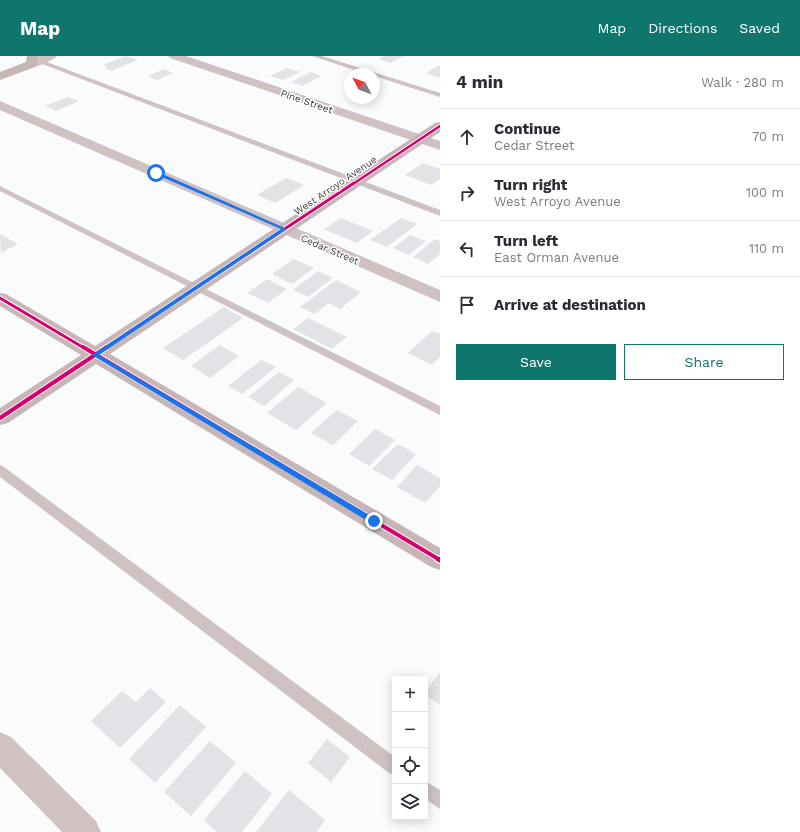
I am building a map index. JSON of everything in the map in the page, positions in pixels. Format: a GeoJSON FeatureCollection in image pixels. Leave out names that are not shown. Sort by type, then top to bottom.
{"type":"FeatureCollection","features":[{"type":"Feature","properties":{"kind":"street"},"geometry":{"type":"LineString","coordinates":[[0,76],[35,60],[52,56]]}},
{"type":"Feature","properties":{"kind":"street","name":"Pine Street"},"geometry":{"type":"LineString","coordinates":[[174,56],[440,146]]}},
{"type":"Feature","properties":{"kind":"street","name":"Cedar Street"},"geometry":{"type":"LineString","coordinates":[[0,106],[440,297]]}},
{"type":"Feature","properties":{"kind":"street","name":"West Arroyo Avenue"},"geometry":{"type":"LineString","coordinates":[[0,418],[440,126]]}},
{"type":"Feature","properties":{"kind":"street"},"geometry":{"type":"LineString","coordinates":[[0,298],[440,560]]}},
{"type":"Feature","properties":{"kind":"street"},"geometry":{"type":"LineString","coordinates":[[0,747],[85,832]]}},
{"type":"Feature","properties":{"kind":"lane"},"geometry":{"type":"LineString","coordinates":[[315,56],[354,68]]}},
{"type":"Feature","properties":{"kind":"lane"},"geometry":{"type":"LineString","coordinates":[[35,60],[440,213]]}},
{"type":"Feature","properties":{"kind":"lane"},"geometry":{"type":"LineString","coordinates":[[380,76],[440,94]]}},
{"type":"Feature","properties":{"kind":"lane"},"geometry":{"type":"LineString","coordinates":[[0,188],[440,411]]}},
{"type":"Feature","properties":{"kind":"lane"},"geometry":{"type":"LineString","coordinates":[[0,470],[392,765]]}},
{"type":"Feature","properties":{"kind":"lane"},"geometry":{"type":"LineString","coordinates":[[428,791],[440,800]]}},
{"type":"Feature","properties":{"kind":"building"},"geometry":{"type":"Polygon","coordinates":[[[125,56],[138,60],[111,71],[104,68],[107,67],[103,65],[125,56]]]}},
{"type":"Feature","properties":{"kind":"building"},"geometry":{"type":"Polygon","coordinates":[[[384,56],[403,56],[391,63],[379,59],[384,56]]]}},
{"type":"Feature","properties":{"kind":"building"},"geometry":{"type":"Polygon","coordinates":[[[440,65],[440,78],[426,73],[440,65]]]}},
{"type":"Feature","properties":{"kind":"building"},"geometry":{"type":"Polygon","coordinates":[[[287,68],[300,72],[283,80],[270,76],[287,68]]]}},
{"type":"Feature","properties":{"kind":"building"},"geometry":{"type":"Polygon","coordinates":[[[164,69],[173,73],[157,80],[148,76],[164,69]]]}},
{"type":"Feature","properties":{"kind":"building"},"geometry":{"type":"Polygon","coordinates":[[[311,72],[322,76],[302,86],[291,82],[311,72]]]}},
{"type":"Feature","properties":{"kind":"building"},"geometry":{"type":"Polygon","coordinates":[[[68,97],[79,101],[56,111],[45,106],[68,97]]]}},
{"type":"Feature","properties":{"kind":"building"},"geometry":{"type":"Polygon","coordinates":[[[423,163],[440,169],[440,179],[431,185],[405,175],[423,163]]]}},
{"type":"Feature","properties":{"kind":"building"},"geometry":{"type":"Polygon","coordinates":[[[286,178],[304,185],[275,203],[257,195],[286,178]]]}},
{"type":"Feature","properties":{"kind":"building"},"geometry":{"type":"Polygon","coordinates":[[[341,218],[373,231],[356,243],[324,229],[341,218]]]}},
{"type":"Feature","properties":{"kind":"building"},"geometry":{"type":"Polygon","coordinates":[[[401,218],[417,224],[387,247],[370,240],[401,218]]]}},
{"type":"Feature","properties":{"kind":"building"},"geometry":{"type":"Polygon","coordinates":[[[0,234],[18,244],[1,253],[0,234]]]}},
{"type":"Feature","properties":{"kind":"building"},"geometry":{"type":"Polygon","coordinates":[[[410,235],[426,241],[409,255],[393,248],[410,235]]]}},
{"type":"Feature","properties":{"kind":"building"},"geometry":{"type":"Polygon","coordinates":[[[435,239],[440,241],[440,254],[428,264],[413,257],[435,239]]]}},
{"type":"Feature","properties":{"kind":"building"},"geometry":{"type":"Polygon","coordinates":[[[294,259],[314,268],[292,284],[272,274],[294,259]]]}},
{"type":"Feature","properties":{"kind":"building"},"geometry":{"type":"Polygon","coordinates":[[[318,271],[333,278],[308,297],[293,290],[318,271]]]}},
{"type":"Feature","properties":{"kind":"building"},"geometry":{"type":"Polygon","coordinates":[[[267,279],[287,289],[268,303],[247,293],[267,279]]]}},
{"type":"Feature","properties":{"kind":"building"},"geometry":{"type":"Polygon","coordinates":[[[336,280],[361,292],[340,309],[329,303],[315,314],[300,307],[336,280]]]}},
{"type":"Feature","properties":{"kind":"building"},"geometry":{"type":"Polygon","coordinates":[[[224,307],[243,318],[183,360],[163,348],[224,307]]]}},
{"type":"Feature","properties":{"kind":"building"},"geometry":{"type":"Polygon","coordinates":[[[308,318],[347,337],[332,349],[293,329],[308,318]]]}},
{"type":"Feature","properties":{"kind":"building"},"geometry":{"type":"Polygon","coordinates":[[[432,331],[440,334],[440,357],[432,365],[408,353],[432,331]]]}},
{"type":"Feature","properties":{"kind":"building"},"geometry":{"type":"Polygon","coordinates":[[[220,345],[239,356],[210,378],[191,366],[220,345]]]}},
{"type":"Feature","properties":{"kind":"building"},"geometry":{"type":"Polygon","coordinates":[[[261,360],[276,367],[242,394],[228,386],[261,360]]]}},
{"type":"Feature","properties":{"kind":"building"},"geometry":{"type":"Polygon","coordinates":[[[279,372],[294,380],[264,406],[248,397],[279,372]]]}},
{"type":"Feature","properties":{"kind":"building"},"geometry":{"type":"Polygon","coordinates":[[[298,387],[327,403],[296,430],[267,413],[298,387]]]}},
{"type":"Feature","properties":{"kind":"building"},"geometry":{"type":"Polygon","coordinates":[[[337,410],[358,421],[333,445],[311,433],[337,410]]]}},
{"type":"Feature","properties":{"kind":"building"},"geometry":{"type":"Polygon","coordinates":[[[375,429],[395,440],[369,466],[349,454],[375,429]]]}},
{"type":"Feature","properties":{"kind":"building"},"geometry":{"type":"Polygon","coordinates":[[[398,444],[416,454],[392,480],[372,469],[398,444]]]}},
{"type":"Feature","properties":{"kind":"building"},"geometry":{"type":"Polygon","coordinates":[[[417,465],[440,478],[440,486],[425,503],[397,487],[417,465]]]}},
{"type":"Feature","properties":{"kind":"building"},"geometry":{"type":"Polygon","coordinates":[[[440,672],[440,705],[428,697],[428,688],[440,672]]]}},
{"type":"Feature","properties":{"kind":"building"},"geometry":{"type":"Polygon","coordinates":[[[150,688],[166,702],[120,748],[91,721],[122,691],[136,702],[150,688]]]}},
{"type":"Feature","properties":{"kind":"building"},"geometry":{"type":"Polygon","coordinates":[[[180,705],[206,727],[155,783],[129,759],[180,705]]]}},
{"type":"Feature","properties":{"kind":"building"},"geometry":{"type":"Polygon","coordinates":[[[327,739],[350,757],[331,782],[308,763],[327,739]]]}},
{"type":"Feature","properties":{"kind":"building"},"geometry":{"type":"Polygon","coordinates":[[[210,741],[236,763],[191,816],[164,792],[210,741]]]}},
{"type":"Feature","properties":{"kind":"building"},"geometry":{"type":"Polygon","coordinates":[[[245,771],[272,794],[242,832],[217,832],[204,820],[245,771]]]}},
{"type":"Feature","properties":{"kind":"building"},"geometry":{"type":"Polygon","coordinates":[[[289,790],[325,820],[317,832],[256,832],[289,790]]]}},
{"type":"Feature","properties":{"kind":"cycle path"},"geometry":{"type":"LineString","coordinates":[[0,418],[440,126]]}},
{"type":"Feature","properties":{"kind":"cycle path"},"geometry":{"type":"LineString","coordinates":[[0,298],[440,560]]}},
{"type":"Feature","properties":{"kind":"route"},"geometry":{"type":"LineString","coordinates":[[156,173],[284,229],[95,355],[374,521]]}}]}
